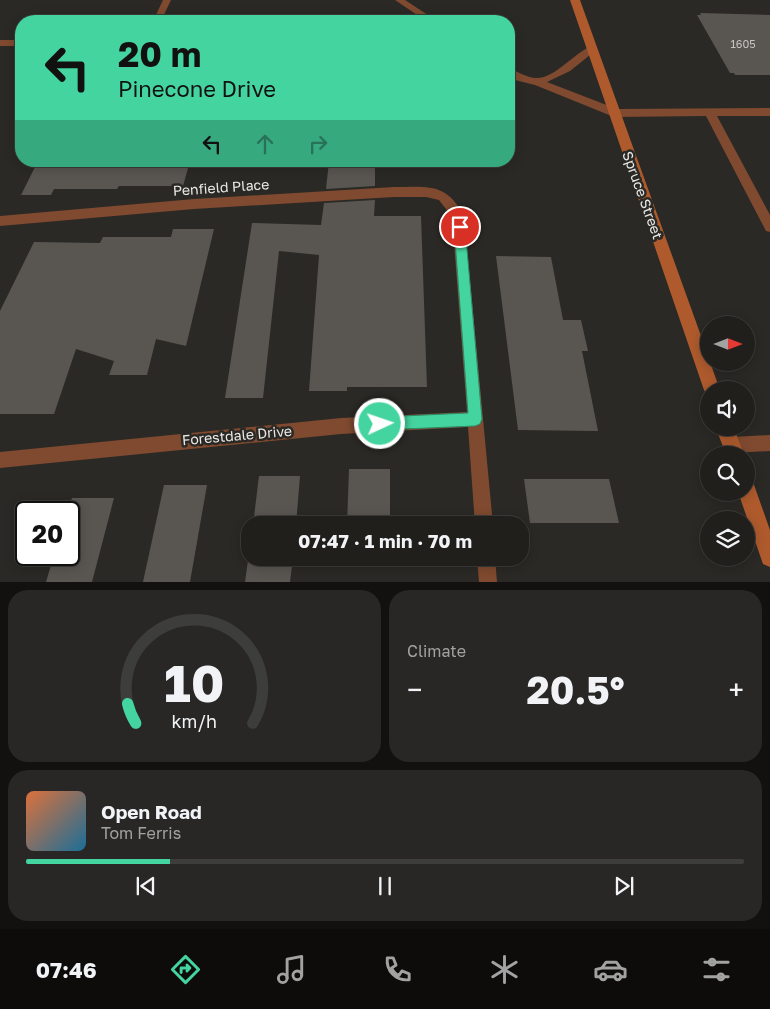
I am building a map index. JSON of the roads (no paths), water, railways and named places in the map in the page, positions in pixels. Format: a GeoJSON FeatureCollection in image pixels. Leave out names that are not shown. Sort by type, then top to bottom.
{"type":"FeatureCollection","features":[{"type":"Feature","properties":{"kind":"main road","name":"Spruce Street"},"geometry":{"type":"LineString","coordinates":[[575,0],[709,381]]}},
{"type":"Feature","properties":{"kind":"main road"},"geometry":{"type":"LineString","coordinates":[[750,501],[770,557]]}},
{"type":"Feature","properties":{"kind":"lane"},"geometry":{"type":"LineString","coordinates":[[160,15],[167,0]]}},
{"type":"Feature","properties":{"kind":"lane"},"geometry":{"type":"LineString","coordinates":[[399,0],[423,15]]}},
{"type":"Feature","properties":{"kind":"lane"},"geometry":{"type":"LineString","coordinates":[[0,43],[15,43]]}},
{"type":"Feature","properties":{"kind":"lane"},"geometry":{"type":"LineString","coordinates":[[538,82],[566,69],[592,49]]}},
{"type":"Feature","properties":{"kind":"lane"},"geometry":{"type":"LineString","coordinates":[[515,76],[538,82],[614,112],[770,112]]}},
{"type":"Feature","properties":{"kind":"lane"},"geometry":{"type":"LineString","coordinates":[[710,113],[770,227]]}},
{"type":"Feature","properties":{"kind":"lane","name":"Penfield Place"},"geometry":{"type":"LineString","coordinates":[[0,221],[194,204],[385,192],[419,191],[444,196],[458,216],[475,419]]}},
{"type":"Feature","properties":{"kind":"lane"},"geometry":{"type":"LineString","coordinates":[[475,419],[483,516]]}},
{"type":"Feature","properties":{"kind":"lane","name":"Forestdale Drive"},"geometry":{"type":"LineString","coordinates":[[0,460],[341,426],[475,419]]}},
{"type":"Feature","properties":{"kind":"lane"},"geometry":{"type":"LineString","coordinates":[[754,446],[770,443]]}},
{"type":"Feature","properties":{"kind":"lane"},"geometry":{"type":"LineString","coordinates":[[487,566],[488,582]]}}]}
